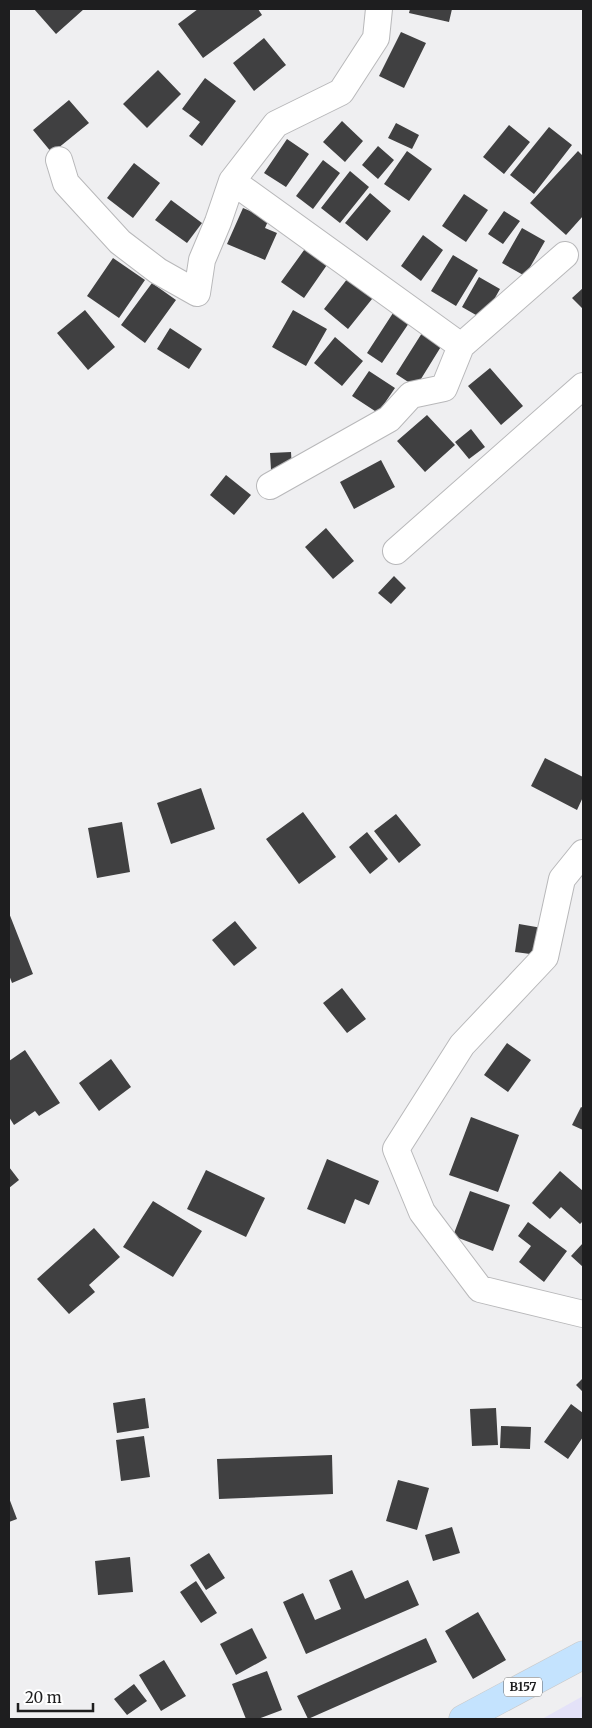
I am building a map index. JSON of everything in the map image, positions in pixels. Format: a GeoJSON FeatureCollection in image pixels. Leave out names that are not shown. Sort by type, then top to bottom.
{"type":"FeatureCollection","features":[{"type":"Feature","properties":{"kind":"main road","name":"B157"},"geometry":{"type":"LineString","coordinates":[[463,1719],[583,1655]]}},
{"type":"Feature","properties":{"kind":"street"},"geometry":{"type":"LineString","coordinates":[[59,160],[66,182],[120,242],[158,271],[197,293],[202,260],[232,181],[276,124],[341,92],[376,38],[379,9]]}},
{"type":"Feature","properties":{"kind":"street"},"geometry":{"type":"LineString","coordinates":[[232,181],[461,346]]}},
{"type":"Feature","properties":{"kind":"street"},"geometry":{"type":"LineString","coordinates":[[270,486],[389,419],[411,396],[444,388],[461,346],[565,255]]}},
{"type":"Feature","properties":{"kind":"street"},"geometry":{"type":"LineString","coordinates":[[396,551],[583,386]]}},
{"type":"Feature","properties":{"kind":"street"},"geometry":{"type":"LineString","coordinates":[[583,853],[562,879],[545,957],[462,1045],[396,1149],[422,1212],[480,1289],[583,1314]]}},
{"type":"Feature","properties":{"kind":"shaded area"},"geometry":{"type":"Polygon","coordinates":[[[583,1696],[583,1719],[542,1719],[583,1696]]]}},
{"type":"Feature","properties":{"kind":"building"},"geometry":{"type":"Polygon","coordinates":[[[34,9],[84,9],[56,34],[34,9]]]}},
{"type":"Feature","properties":{"kind":"building"},"geometry":{"type":"Polygon","coordinates":[[[198,9],[258,9],[262,15],[203,58],[178,24],[198,9]]]}},
{"type":"Feature","properties":{"kind":"building"},"geometry":{"type":"Polygon","coordinates":[[[410,9],[452,9],[449,22],[409,13],[410,9]]]}},
{"type":"Feature","properties":{"kind":"building"},"geometry":{"type":"Polygon","coordinates":[[[401,32],[426,43],[404,88],[379,76],[401,32]]]}},
{"type":"Feature","properties":{"kind":"building"},"geometry":{"type":"Polygon","coordinates":[[[264,38],[286,65],[254,91],[233,63],[264,38]]]}},
{"type":"Feature","properties":{"kind":"building"},"geometry":{"type":"Polygon","coordinates":[[[158,70],[181,94],[147,128],[123,104],[158,70]]]}},
{"type":"Feature","properties":{"kind":"building"},"geometry":{"type":"Polygon","coordinates":[[[205,78],[236,101],[202,146],[189,136],[200,122],[182,109],[205,78]]]}},
{"type":"Feature","properties":{"kind":"building"},"geometry":{"type":"Polygon","coordinates":[[[69,100],[89,123],[52,153],[33,130],[69,100]]]}},
{"type":"Feature","properties":{"kind":"building"},"geometry":{"type":"Polygon","coordinates":[[[342,121],[363,141],[345,162],[323,142],[342,121]]]}},
{"type":"Feature","properties":{"kind":"building"},"geometry":{"type":"Polygon","coordinates":[[[396,123],[419,135],[412,149],[388,138],[396,123]]]}},
{"type":"Feature","properties":{"kind":"building"},"geometry":{"type":"Polygon","coordinates":[[[509,125],[530,142],[504,174],[483,157],[509,125]]]}},
{"type":"Feature","properties":{"kind":"building"},"geometry":{"type":"Polygon","coordinates":[[[549,127],[572,145],[534,194],[510,175],[549,127]]]}},
{"type":"Feature","properties":{"kind":"building"},"geometry":{"type":"Polygon","coordinates":[[[287,139],[309,154],[286,187],[264,173],[287,139]]]}},
{"type":"Feature","properties":{"kind":"building"},"geometry":{"type":"Polygon","coordinates":[[[378,146],[394,160],[378,179],[362,165],[378,146]]]}},
{"type":"Feature","properties":{"kind":"building"},"geometry":{"type":"Polygon","coordinates":[[[407,151],[432,169],[409,201],[384,184],[407,151]]]}},
{"type":"Feature","properties":{"kind":"building"},"geometry":{"type":"Polygon","coordinates":[[[578,151],[583,156],[583,216],[566,235],[530,203],[578,151]]]}},
{"type":"Feature","properties":{"kind":"building"},"geometry":{"type":"Polygon","coordinates":[[[323,160],[340,173],[313,209],[296,196],[323,160]]]}},
{"type":"Feature","properties":{"kind":"building"},"geometry":{"type":"Polygon","coordinates":[[[134,163],[160,183],[133,218],[107,198],[134,163]]]}},
{"type":"Feature","properties":{"kind":"building"},"geometry":{"type":"Polygon","coordinates":[[[350,171],[369,187],[340,223],[321,208],[350,171]]]}},
{"type":"Feature","properties":{"kind":"building"},"geometry":{"type":"Polygon","coordinates":[[[370,193],[391,211],[367,241],[345,223],[370,193]]]}},
{"type":"Feature","properties":{"kind":"building"},"geometry":{"type":"Polygon","coordinates":[[[464,194],[488,210],[466,242],[442,226],[464,194]]]}},
{"type":"Feature","properties":{"kind":"building"},"geometry":{"type":"Polygon","coordinates":[[[171,200],[202,223],[187,243],[155,220],[171,200]]]}},
{"type":"Feature","properties":{"kind":"building"},"geometry":{"type":"Polygon","coordinates":[[[243,208],[269,219],[265,228],[277,233],[265,260],[227,244],[243,208]]]}},
{"type":"Feature","properties":{"kind":"building"},"geometry":{"type":"Polygon","coordinates":[[[504,211],[520,221],[503,244],[488,234],[504,211]]]}},
{"type":"Feature","properties":{"kind":"building"},"geometry":{"type":"Polygon","coordinates":[[[522,228],[545,241],[525,276],[502,263],[522,228]]]}},
{"type":"Feature","properties":{"kind":"building"},"geometry":{"type":"Polygon","coordinates":[[[423,235],[443,250],[421,281],[401,266],[423,235]]]}},
{"type":"Feature","properties":{"kind":"building"},"geometry":{"type":"Polygon","coordinates":[[[307,246],[329,262],[304,298],[281,282],[307,246]]]}},
{"type":"Feature","properties":{"kind":"building"},"geometry":{"type":"Polygon","coordinates":[[[453,255],[478,270],[456,306],[431,291],[453,255]]]}},
{"type":"Feature","properties":{"kind":"building"},"geometry":{"type":"Polygon","coordinates":[[[113,258],[145,280],[119,318],[87,296],[113,258]]]}},
{"type":"Feature","properties":{"kind":"building"},"geometry":{"type":"Polygon","coordinates":[[[351,274],[376,294],[348,329],[324,309],[351,274]]]}},
{"type":"Feature","properties":{"kind":"building"},"geometry":{"type":"Polygon","coordinates":[[[479,277],[500,289],[483,319],[462,307],[479,277]]]}},
{"type":"Feature","properties":{"kind":"building"},"geometry":{"type":"Polygon","coordinates":[[[152,283],[176,300],[145,343],[121,325],[152,283]]]}},
{"type":"Feature","properties":{"kind":"building"},"geometry":{"type":"Polygon","coordinates":[[[583,288],[583,309],[572,298],[583,288]]]}},
{"type":"Feature","properties":{"kind":"building"},"geometry":{"type":"Polygon","coordinates":[[[85,310],[115,347],[88,370],[57,333],[85,310]]]}},
{"type":"Feature","properties":{"kind":"building"},"geometry":{"type":"Polygon","coordinates":[[[293,310],[327,329],[306,366],[272,347],[293,310]]]}},
{"type":"Feature","properties":{"kind":"building"},"geometry":{"type":"Polygon","coordinates":[[[393,313],[409,323],[382,363],[367,353],[393,313]]]}},
{"type":"Feature","properties":{"kind":"building"},"geometry":{"type":"Polygon","coordinates":[[[170,328],[202,349],[189,369],[157,349],[170,328]]]}},
{"type":"Feature","properties":{"kind":"building"},"geometry":{"type":"Polygon","coordinates":[[[422,333],[442,345],[416,387],[396,374],[422,333]]]}},
{"type":"Feature","properties":{"kind":"building"},"geometry":{"type":"Polygon","coordinates":[[[335,337],[363,361],[342,386],[314,363],[335,337]]]}},
{"type":"Feature","properties":{"kind":"building"},"geometry":{"type":"Polygon","coordinates":[[[490,368],[523,406],[501,425],[468,386],[490,368]]]}},
{"type":"Feature","properties":{"kind":"building"},"geometry":{"type":"Polygon","coordinates":[[[369,371],[395,388],[378,413],[352,396],[369,371]]]}},
{"type":"Feature","properties":{"kind":"building"},"geometry":{"type":"Polygon","coordinates":[[[427,415],[455,445],[425,472],[397,441],[427,415]]]}},
{"type":"Feature","properties":{"kind":"building"},"geometry":{"type":"Polygon","coordinates":[[[471,429],[485,447],[469,459],[455,442],[471,429]]]}},
{"type":"Feature","properties":{"kind":"building"},"geometry":{"type":"Polygon","coordinates":[[[291,452],[292,469],[271,470],[270,453],[291,452]]]}},
{"type":"Feature","properties":{"kind":"building"},"geometry":{"type":"Polygon","coordinates":[[[381,460],[395,487],[354,509],[340,482],[381,460]]]}},
{"type":"Feature","properties":{"kind":"building"},"geometry":{"type":"Polygon","coordinates":[[[226,475],[251,495],[234,515],[210,495],[226,475]]]}},
{"type":"Feature","properties":{"kind":"building"},"geometry":{"type":"Polygon","coordinates":[[[326,528],[354,561],[333,579],[305,547],[326,528]]]}},
{"type":"Feature","properties":{"kind":"building"},"geometry":{"type":"Polygon","coordinates":[[[394,576],[406,588],[391,604],[378,593],[394,576]]]}},
{"type":"Feature","properties":{"kind":"building"},"geometry":{"type":"Polygon","coordinates":[[[545,758],[583,777],[583,797],[577,810],[531,786],[545,758]]]}},
{"type":"Feature","properties":{"kind":"building"},"geometry":{"type":"Polygon","coordinates":[[[201,788],[215,829],[171,844],[157,803],[201,788]]]}},
{"type":"Feature","properties":{"kind":"building"},"geometry":{"type":"Polygon","coordinates":[[[303,812],[336,857],[299,884],[266,839],[303,812]]]}},
{"type":"Feature","properties":{"kind":"building"},"geometry":{"type":"Polygon","coordinates":[[[396,814],[421,845],[399,863],[374,831],[396,814]]]}},
{"type":"Feature","properties":{"kind":"building"},"geometry":{"type":"Polygon","coordinates":[[[122,822],[130,872],[97,878],[88,828],[122,822]]]}},
{"type":"Feature","properties":{"kind":"building"},"geometry":{"type":"Polygon","coordinates":[[[367,832],[388,859],[370,874],[349,847],[367,832]]]}},
{"type":"Feature","properties":{"kind":"building"},"geometry":{"type":"Polygon","coordinates":[[[9,913],[33,974],[12,983],[9,975],[9,913]]]}},
{"type":"Feature","properties":{"kind":"building"},"geometry":{"type":"Polygon","coordinates":[[[235,921],[257,948],[234,966],[212,940],[235,921]]]}},
{"type":"Feature","properties":{"kind":"building"},"geometry":{"type":"Polygon","coordinates":[[[519,924],[542,928],[538,955],[515,952],[519,924]]]}},
{"type":"Feature","properties":{"kind":"building"},"geometry":{"type":"Polygon","coordinates":[[[342,988],[366,1019],[347,1033],[323,1003],[342,988]]]}},
{"type":"Feature","properties":{"kind":"building"},"geometry":{"type":"Polygon","coordinates":[[[507,1043],[531,1060],[508,1092],[484,1075],[507,1043]]]}},
{"type":"Feature","properties":{"kind":"building"},"geometry":{"type":"Polygon","coordinates":[[[25,1050],[60,1103],[39,1116],[35,1111],[14,1125],[9,1117],[9,1061],[25,1050]]]}},
{"type":"Feature","properties":{"kind":"building"},"geometry":{"type":"Polygon","coordinates":[[[111,1059],[131,1087],[99,1111],[79,1083],[111,1059]]]}},
{"type":"Feature","properties":{"kind":"building"},"geometry":{"type":"Polygon","coordinates":[[[581,1107],[583,1108],[583,1130],[572,1125],[581,1107]]]}},
{"type":"Feature","properties":{"kind":"building"},"geometry":{"type":"Polygon","coordinates":[[[471,1117],[519,1135],[498,1192],[449,1175],[471,1117]]]}},
{"type":"Feature","properties":{"kind":"building"},"geometry":{"type":"Polygon","coordinates":[[[327,1159],[379,1181],[369,1205],[355,1199],[345,1224],[307,1209],[327,1159]]]}},
{"type":"Feature","properties":{"kind":"building"},"geometry":{"type":"Polygon","coordinates":[[[9,1167],[19,1180],[9,1188],[9,1167]]]}},
{"type":"Feature","properties":{"kind":"building"},"geometry":{"type":"Polygon","coordinates":[[[206,1170],[265,1198],[246,1237],[187,1209],[206,1170]]]}},
{"type":"Feature","properties":{"kind":"building"},"geometry":{"type":"Polygon","coordinates":[[[560,1171],[583,1191],[583,1221],[580,1224],[561,1207],[550,1219],[532,1203],[560,1171]]]}},
{"type":"Feature","properties":{"kind":"building"},"geometry":{"type":"Polygon","coordinates":[[[470,1191],[510,1205],[493,1251],[453,1236],[470,1191]]]}},
{"type":"Feature","properties":{"kind":"building"},"geometry":{"type":"Polygon","coordinates":[[[153,1201],[202,1231],[173,1277],[123,1247],[153,1201]]]}},
{"type":"Feature","properties":{"kind":"building"},"geometry":{"type":"Polygon","coordinates":[[[528,1222],[567,1251],[544,1282],[519,1262],[531,1246],[518,1236],[528,1222]]]}},
{"type":"Feature","properties":{"kind":"building"},"geometry":{"type":"Polygon","coordinates":[[[94,1228],[120,1257],[89,1285],[95,1292],[69,1314],[37,1279],[94,1228]]]}},
{"type":"Feature","properties":{"kind":"building"},"geometry":{"type":"Polygon","coordinates":[[[583,1243],[583,1267],[571,1256],[583,1243]]]}},
{"type":"Feature","properties":{"kind":"building"},"geometry":{"type":"Polygon","coordinates":[[[583,1378],[583,1392],[576,1385],[583,1378]]]}},
{"type":"Feature","properties":{"kind":"building"},"geometry":{"type":"Polygon","coordinates":[[[145,1398],[149,1428],[117,1433],[113,1403],[145,1398]]]}},
{"type":"Feature","properties":{"kind":"building"},"geometry":{"type":"Polygon","coordinates":[[[571,1404],[583,1413],[583,1437],[568,1459],[544,1442],[571,1404]]]}},
{"type":"Feature","properties":{"kind":"building"},"geometry":{"type":"Polygon","coordinates":[[[496,1408],[498,1445],[472,1446],[470,1409],[496,1408]]]}},
{"type":"Feature","properties":{"kind":"building"},"geometry":{"type":"Polygon","coordinates":[[[501,1426],[531,1427],[530,1449],[500,1448],[501,1426]]]}},
{"type":"Feature","properties":{"kind":"building"},"geometry":{"type":"Polygon","coordinates":[[[144,1436],[150,1477],[121,1481],[116,1440],[144,1436]]]}},
{"type":"Feature","properties":{"kind":"building"},"geometry":{"type":"Polygon","coordinates":[[[332,1455],[333,1494],[219,1499],[217,1459],[332,1455]]]}},
{"type":"Feature","properties":{"kind":"building"},"geometry":{"type":"Polygon","coordinates":[[[398,1480],[429,1488],[417,1530],[386,1521],[398,1480]]]}},
{"type":"Feature","properties":{"kind":"building"},"geometry":{"type":"Polygon","coordinates":[[[9,1498],[17,1519],[9,1522],[9,1498]]]}},
{"type":"Feature","properties":{"kind":"building"},"geometry":{"type":"Polygon","coordinates":[[[452,1527],[460,1553],[433,1561],[425,1535],[452,1527]]]}},
{"type":"Feature","properties":{"kind":"building"},"geometry":{"type":"Polygon","coordinates":[[[209,1553],[225,1578],[206,1590],[190,1565],[209,1553]]]}},
{"type":"Feature","properties":{"kind":"building"},"geometry":{"type":"Polygon","coordinates":[[[130,1557],[133,1592],[98,1595],[95,1561],[130,1557]]]}},
{"type":"Feature","properties":{"kind":"building"},"geometry":{"type":"Polygon","coordinates":[[[352,1570],[365,1599],[408,1580],[419,1605],[306,1654],[283,1602],[303,1593],[315,1620],[341,1609],[329,1580],[352,1570]]]}},
{"type":"Feature","properties":{"kind":"building"},"geometry":{"type":"Polygon","coordinates":[[[196,1581],[217,1613],[201,1623],[180,1592],[196,1581]]]}},
{"type":"Feature","properties":{"kind":"building"},"geometry":{"type":"Polygon","coordinates":[[[478,1612],[506,1660],[473,1679],[445,1631],[478,1612]]]}},
{"type":"Feature","properties":{"kind":"building"},"geometry":{"type":"Polygon","coordinates":[[[252,1628],[267,1658],[236,1675],[220,1644],[252,1628]]]}},
{"type":"Feature","properties":{"kind":"building"},"geometry":{"type":"Polygon","coordinates":[[[426,1638],[437,1662],[308,1719],[297,1696],[426,1638]]]}},
{"type":"Feature","properties":{"kind":"building"},"geometry":{"type":"Polygon","coordinates":[[[164,1660],[186,1696],[161,1711],[139,1675],[164,1660]]]}},
{"type":"Feature","properties":{"kind":"building"},"geometry":{"type":"Polygon","coordinates":[[[267,1671],[282,1710],[258,1719],[246,1719],[232,1684],[267,1671]]]}},
{"type":"Feature","properties":{"kind":"building"},"geometry":{"type":"Polygon","coordinates":[[[134,1684],[147,1701],[127,1715],[114,1699],[134,1684]]]}}]}
